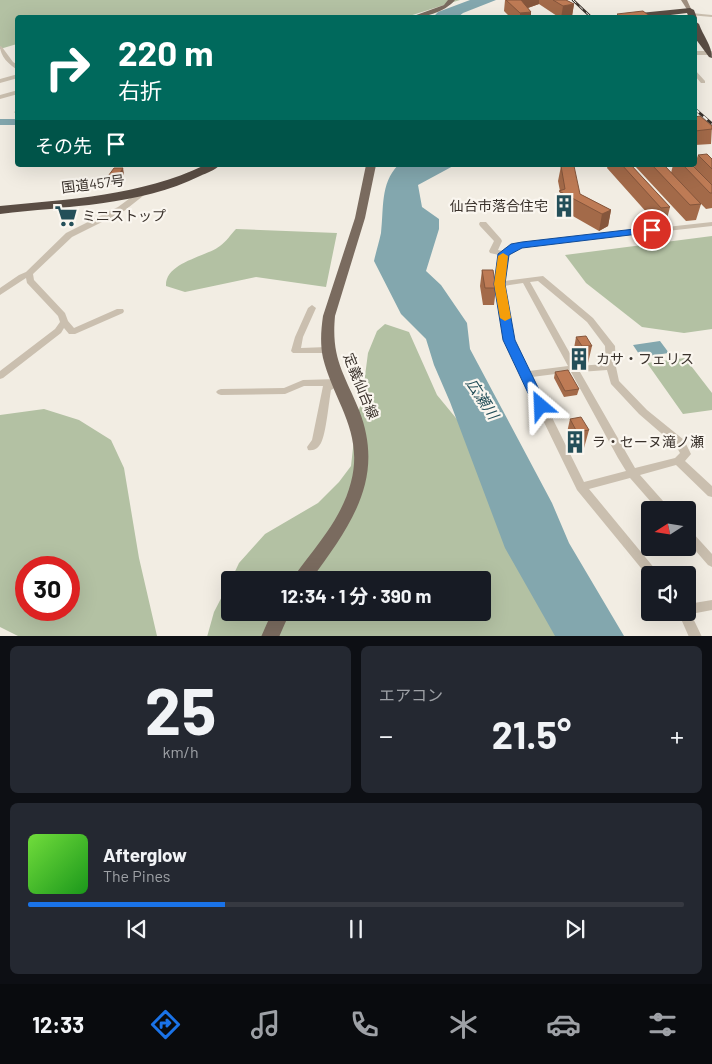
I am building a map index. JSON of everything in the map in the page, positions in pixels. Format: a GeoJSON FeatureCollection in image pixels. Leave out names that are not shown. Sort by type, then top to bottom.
{"type":"FeatureCollection","features":[{"type":"Feature","properties":{"kind":"highway"},"geometry":{"type":"LineString","coordinates":[[673,15],[691,14]]}},
{"type":"Feature","properties":{"kind":"highway"},"geometry":{"type":"LineString","coordinates":[[697,27],[707,42],[711,54]]}},
{"type":"Feature","properties":{"kind":"highway","name":"国道457号"},"geometry":{"type":"LineString","coordinates":[[0,210],[144,192],[173,184],[210,167]]}},
{"type":"Feature","properties":{"kind":"main road"},"geometry":{"type":"LineString","coordinates":[[420,15],[446,6],[452,0]]}},
{"type":"Feature","properties":{"kind":"main road","name":"定義仙台線"},"geometry":{"type":"LineString","coordinates":[[308,571],[339,529],[355,498],[361,470],[362,450],[359,432],[327,350],[329,316],[360,218],[371,167]]}},
{"type":"Feature","properties":{"kind":"main road"},"geometry":{"type":"LineString","coordinates":[[270,636],[277,621]]}},
{"type":"Feature","properties":{"kind":"street"},"geometry":{"type":"LineString","coordinates":[[684,0],[691,14],[712,16]]}},
{"type":"Feature","properties":{"kind":"street"},"geometry":{"type":"LineString","coordinates":[[0,48],[8,64],[15,67]]}},
{"type":"Feature","properties":{"kind":"street"},"geometry":{"type":"LineString","coordinates":[[697,53],[711,54]]}},
{"type":"Feature","properties":{"kind":"street"},"geometry":{"type":"LineString","coordinates":[[8,64],[15,62]]}},
{"type":"Feature","properties":{"kind":"street"},"geometry":{"type":"LineString","coordinates":[[697,74],[703,82]]}},
{"type":"Feature","properties":{"kind":"street"},"geometry":{"type":"LineString","coordinates":[[0,81],[15,77]]}},
{"type":"Feature","properties":{"kind":"street"},"geometry":{"type":"LineString","coordinates":[[0,97],[15,93]]}},
{"type":"Feature","properties":{"kind":"street"},"geometry":{"type":"LineString","coordinates":[[0,292],[29,274],[69,236],[121,209],[144,192]]}},
{"type":"Feature","properties":{"kind":"street"},"geometry":{"type":"LineString","coordinates":[[482,224],[498,241],[493,251],[504,254]]}},
{"type":"Feature","properties":{"kind":"street"},"geometry":{"type":"LineString","coordinates":[[647,566],[581,487],[509,340],[500,284],[504,254],[515,246],[712,224]]}},
{"type":"Feature","properties":{"kind":"street"},"geometry":{"type":"LineString","coordinates":[[29,274],[30,281],[62,315],[64,322],[72,332],[120,311]]}},
{"type":"Feature","properties":{"kind":"street"},"geometry":{"type":"LineString","coordinates":[[500,284],[540,278],[590,320],[610,346],[614,382],[643,412],[680,443],[686,454],[678,461],[581,487]]}},
{"type":"Feature","properties":{"kind":"street"},"geometry":{"type":"LineString","coordinates":[[525,280],[572,369],[633,474],[657,501]]}},
{"type":"Feature","properties":{"kind":"street"},"geometry":{"type":"LineString","coordinates":[[312,308],[299,337],[296,351],[327,350]]}},
{"type":"Feature","properties":{"kind":"street"},"geometry":{"type":"LineString","coordinates":[[0,376],[58,331],[64,322]]}},
{"type":"Feature","properties":{"kind":"street"},"geometry":{"type":"LineString","coordinates":[[526,375],[572,369],[611,367]]}},
{"type":"Feature","properties":{"kind":"street"},"geometry":{"type":"LineString","coordinates":[[221,392],[285,391],[303,383],[338,382]]}},
{"type":"Feature","properties":{"kind":"street"},"geometry":{"type":"LineString","coordinates":[[312,447],[317,441],[326,388],[338,382]]}},
{"type":"Feature","properties":{"kind":"street"},"geometry":{"type":"LineString","coordinates":[[678,461],[712,493]]}},
{"type":"Feature","properties":{"kind":"street"},"geometry":{"type":"LineString","coordinates":[[696,544],[712,562]]}},
{"type":"Feature","properties":{"kind":"street"},"geometry":{"type":"LineString","coordinates":[[696,608],[712,605]]}},
{"type":"Feature","properties":{"kind":"street"},"geometry":{"type":"LineString","coordinates":[[688,621],[696,636]]}},
{"type":"Feature","properties":{"kind":"green space"},"geometry":{"type":"Polygon","coordinates":[[[0,0],[460,0],[412,15],[15,15],[15,45],[0,49],[0,0]]]}},
{"type":"Feature","properties":{"kind":"green space"},"geometry":{"type":"Polygon","coordinates":[[[236,229],[337,233],[326,287],[256,277],[185,292],[166,286],[167,278],[172,271],[187,261],[214,250],[236,229]]]}},
{"type":"Feature","properties":{"kind":"green space"},"geometry":{"type":"Polygon","coordinates":[[[712,236],[712,329],[684,333],[642,327],[586,283],[565,255],[712,236]]]}},
{"type":"Feature","properties":{"kind":"green space"},"geometry":{"type":"Polygon","coordinates":[[[385,324],[409,332],[437,395],[465,429],[569,636],[207,636],[214,612],[221,598],[221,621],[491,621],[491,571],[235,571],[239,563],[265,534],[318,503],[339,482],[351,466],[356,421],[362,399],[368,353],[377,331],[385,324]]]}},
{"type":"Feature","properties":{"kind":"green space"},"geometry":{"type":"Polygon","coordinates":[[[685,358],[712,393],[712,410],[683,414],[647,363],[685,358]]]}},
{"type":"Feature","properties":{"kind":"green space"},"geometry":{"type":"Polygon","coordinates":[[[44,409],[79,420],[111,440],[124,468],[139,558],[157,636],[18,636],[0,627],[0,415],[44,409]]]}},
{"type":"Feature","properties":{"kind":"water"},"geometry":{"type":"Polygon","coordinates":[[[470,0],[496,0],[460,15],[435,15],[438,12],[470,0]]]}},
{"type":"Feature","properties":{"kind":"water","name":"広瀬川"},"geometry":{"type":"Polygon","coordinates":[[[396,167],[451,167],[418,185],[422,207],[439,219],[439,229],[426,271],[441,285],[467,323],[470,349],[552,503],[569,543],[624,636],[555,636],[505,548],[450,402],[434,365],[426,339],[401,314],[374,261],[381,233],[386,189],[392,172],[396,167]]]}},
{"type":"Feature","properties":{"kind":"water"},"geometry":{"type":"Polygon","coordinates":[[[660,341],[669,353],[641,357],[633,345],[660,341]]]}},
{"type":"Feature","properties":{"kind":"building"},"geometry":{"type":"Polygon","coordinates":[[[506,0],[521,0],[531,12],[520,13],[506,0]]]}},
{"type":"Feature","properties":{"kind":"building"},"geometry":{"type":"Polygon","coordinates":[[[553,0],[566,0],[574,4],[563,6],[553,0]]]}},
{"type":"Feature","properties":{"kind":"building"},"geometry":{"type":"Polygon","coordinates":[[[643,11],[648,15],[618,15],[643,11]]]}},
{"type":"Feature","properties":{"kind":"building"},"geometry":{"type":"Polygon","coordinates":[[[700,116],[712,126],[712,129],[697,131],[697,117],[700,116]]]}},
{"type":"Feature","properties":{"kind":"building"},"geometry":{"type":"Polygon","coordinates":[[[707,154],[712,159],[712,169],[698,155],[707,154]]]}},
{"type":"Feature","properties":{"kind":"building"},"geometry":{"type":"Polygon","coordinates":[[[561,167],[574,167],[580,194],[611,210],[602,214],[559,191],[565,189],[561,167]]]}},
{"type":"Feature","properties":{"kind":"building"},"geometry":{"type":"Polygon","coordinates":[[[624,167],[633,167],[670,207],[661,208],[624,167]]]}},
{"type":"Feature","properties":{"kind":"building"},"geometry":{"type":"Polygon","coordinates":[[[654,167],[666,167],[701,204],[690,205],[654,167]]]}},
{"type":"Feature","properties":{"kind":"building"},"geometry":{"type":"Polygon","coordinates":[[[685,167],[694,167],[712,185],[712,193],[685,167]]]}},
{"type":"Feature","properties":{"kind":"building"},"geometry":{"type":"Polygon","coordinates":[[[114,168],[123,168],[116,179],[106,179],[114,168]]]}},
{"type":"Feature","properties":{"kind":"building"},"geometry":{"type":"Polygon","coordinates":[[[482,270],[493,270],[496,288],[485,288],[482,270]]]}},
{"type":"Feature","properties":{"kind":"building"},"geometry":{"type":"Polygon","coordinates":[[[586,336],[592,346],[582,346],[576,337],[586,336]]]}},
{"type":"Feature","properties":{"kind":"building"},"geometry":{"type":"Polygon","coordinates":[[[568,370],[579,389],[565,391],[555,372],[568,370]]]}},
{"type":"Feature","properties":{"kind":"building"},"geometry":{"type":"Polygon","coordinates":[[[581,417],[589,430],[577,432],[570,419],[581,417]]]}},
{"type":"Feature","properties":{"kind":"waterway"},"geometry":{"type":"LineString","coordinates":[[0,122],[15,122]]}},
{"type":"Feature","properties":{"kind":"railway"},"geometry":{"type":"LineString","coordinates":[[573,0],[589,15]]}},
{"type":"Feature","properties":{"kind":"railway"},"geometry":{"type":"LineString","coordinates":[[697,111],[712,124]]}},
{"type":"Feature","properties":{"kind":"slow traffic"},"geometry":{"type":"LineString","coordinates":[[503,256],[500,284],[505,318]]}},
{"type":"Feature","properties":{"kind":"place","name":"仙台市落合住宅"},"geometry":{"type":"Point","coordinates":[564,206]}},
{"type":"Feature","properties":{"kind":"place","name":"ミニストップ"},"geometry":{"type":"Point","coordinates":[66,216]}},
{"type":"Feature","properties":{"kind":"place","name":"カサ・フェリス"},"geometry":{"type":"Point","coordinates":[579,359]}},
{"type":"Feature","properties":{"kind":"place","name":"ラ・セーヌ滝ノ瀬"},"geometry":{"type":"Point","coordinates":[575,442]}},
{"type":"Feature","properties":{"kind":"route"},"geometry":{"type":"LineString","coordinates":[[541,406],[509,340],[500,284],[504,254],[515,246],[652,230]]}}]}
